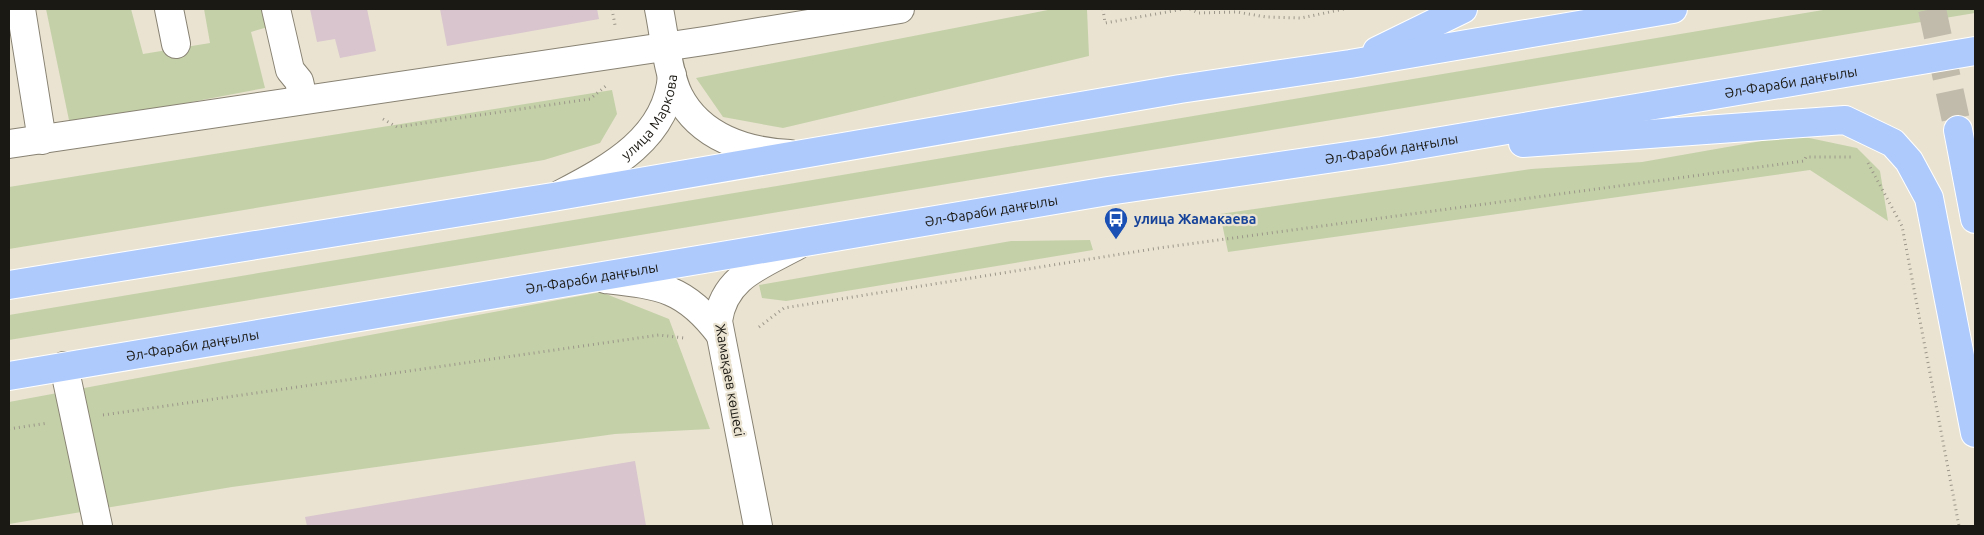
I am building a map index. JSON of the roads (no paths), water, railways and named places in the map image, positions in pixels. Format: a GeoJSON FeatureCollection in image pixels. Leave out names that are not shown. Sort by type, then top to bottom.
{"type":"FeatureCollection","features":[{"type":"Feature","properties":{"kind":"main road"},"geometry":{"type":"LineString","coordinates":[[1350,64],[1463,9]]}},
{"type":"Feature","properties":{"kind":"main road"},"geometry":{"type":"LineString","coordinates":[[9,285],[553,198],[1180,89],[1350,64],[1673,9]]}},
{"type":"Feature","properties":{"kind":"main road","name":"Әл-Фараби даңғылы"},"geometry":{"type":"LineString","coordinates":[[9,376],[1108,191],[1382,152],[1975,51]]}},
{"type":"Feature","properties":{"kind":"main road"},"geometry":{"type":"LineString","coordinates":[[1382,152],[1622,137],[1845,120],[1893,143],[1910,161],[1929,198],[1975,433]]}},
{"type":"Feature","properties":{"kind":"main road"},"geometry":{"type":"LineString","coordinates":[[1958,130],[1975,219]]}},
{"type":"Feature","properties":{"kind":"street"},"geometry":{"type":"LineString","coordinates":[[21,9],[42,140]]}},
{"type":"Feature","properties":{"kind":"street"},"geometry":{"type":"LineString","coordinates":[[169,9],[176,44]]}},
{"type":"Feature","properties":{"kind":"street"},"geometry":{"type":"LineString","coordinates":[[276,9],[290,70],[299,81],[303,99]]}},
{"type":"Feature","properties":{"kind":"street"},"geometry":{"type":"LineString","coordinates":[[659,9],[672,75]]}},
{"type":"Feature","properties":{"kind":"street"},"geometry":{"type":"LineString","coordinates":[[9,144],[666,46],[900,9]]}},
{"type":"Feature","properties":{"kind":"street","name":"улица Маркова"},"geometry":{"type":"LineString","coordinates":[[672,75],[678,95],[688,110],[699,124],[719,136],[741,146],[769,153],[808,154]]}},
{"type":"Feature","properties":{"kind":"street","name":"улица Маркова"},"geometry":{"type":"LineString","coordinates":[[553,198],[589,179],[644,139],[658,122],[667,106],[672,75]]}},
{"type":"Feature","properties":{"kind":"street","name":"Жамақаев көшесі"},"geometry":{"type":"LineString","coordinates":[[758,526],[720,334],[718,321],[720,304],[732,284],[800,244]]}},
{"type":"Feature","properties":{"kind":"street"},"geometry":{"type":"LineString","coordinates":[[592,278],[655,285],[680,295],[711,321],[720,334]]}},
{"type":"Feature","properties":{"kind":"street"},"geometry":{"type":"LineString","coordinates":[[64,366],[98,526]]}},
{"type":"Feature","properties":{"kind":"tunnel"},"geometry":{"type":"LineString","coordinates":[[1932,9],[1958,130]]}},
{"type":"Feature","properties":{"kind":"place","name":"улица Жамакаева"},"geometry":{"type":"Point","coordinates":[1116,240]}}]}
